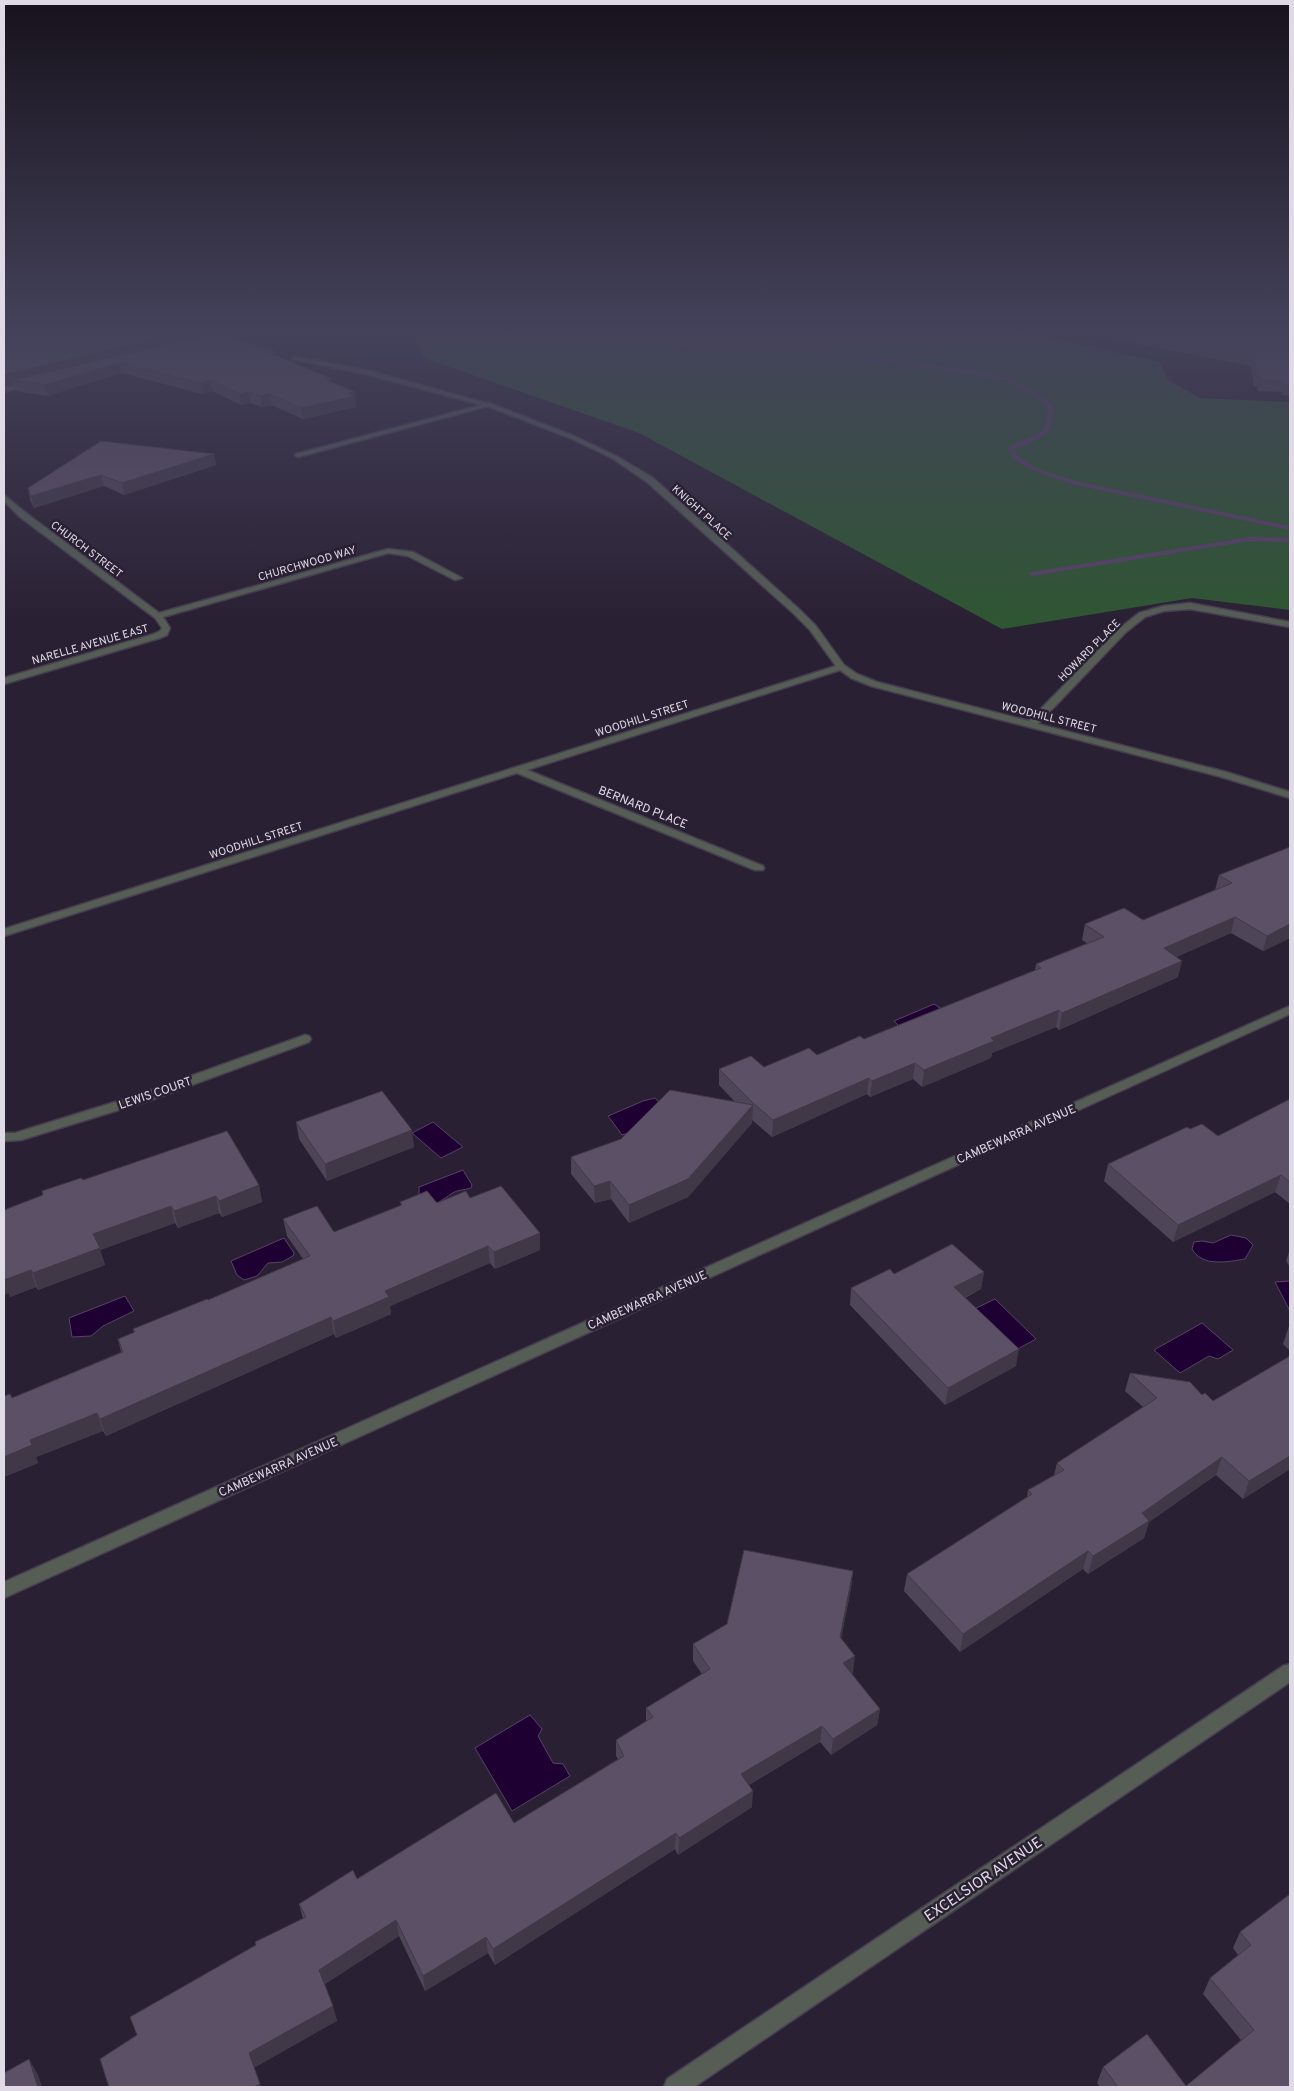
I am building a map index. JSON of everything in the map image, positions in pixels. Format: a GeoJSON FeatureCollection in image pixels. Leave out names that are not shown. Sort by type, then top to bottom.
{"type":"FeatureCollection","features":[{"type":"Feature","properties":{"kind":"street"},"geometry":{"type":"LineString","coordinates":[[298,455],[403,428]]}},
{"type":"Feature","properties":{"kind":"street","name":"KNIGHT PLACE"},"geometry":{"type":"LineString","coordinates":[[545,428],[614,457],[650,480],[796,611],[812,628],[841,667]]}},
{"type":"Feature","properties":{"kind":"street","name":"CHURCH STREET"},"geometry":{"type":"LineString","coordinates":[[4,497],[23,515],[158,616]]}},
{"type":"Feature","properties":{"kind":"street","name":"CHURCHWOOD WAY"},"geometry":{"type":"LineString","coordinates":[[158,616],[388,551],[410,554],[458,578]]}},
{"type":"Feature","properties":{"kind":"street","name":"HOWARD PLACE"},"geometry":{"type":"LineString","coordinates":[[1031,725],[1122,630],[1142,615],[1163,609],[1190,606],[1290,624]]}},
{"type":"Feature","properties":{"kind":"street","name":"NARELLE AVENUE EAST"},"geometry":{"type":"LineString","coordinates":[[4,681],[157,636],[164,632],[166,628],[158,616]]}},
{"type":"Feature","properties":{"kind":"street","name":"WOODHILL STREET"},"geometry":{"type":"LineString","coordinates":[[4,933],[841,667],[854,676],[874,684],[1222,774],[1290,795]]}},
{"type":"Feature","properties":{"kind":"street","name":"BERNARD PLACE"},"geometry":{"type":"LineString","coordinates":[[518,770],[759,868]]}},
{"type":"Feature","properties":{"kind":"street","name":"CAMBEWARRA AVENUE"},"geometry":{"type":"LineString","coordinates":[[4,1590],[1290,1010]]}},
{"type":"Feature","properties":{"kind":"street","name":"LEWIS COURT"},"geometry":{"type":"LineString","coordinates":[[4,1137],[16,1137],[143,1098],[305,1039]]}},
{"type":"Feature","properties":{"kind":"street","name":"EXCELSIOR AVENUE"},"geometry":{"type":"LineString","coordinates":[[675,2087],[1290,1672]]}},
{"type":"Feature","properties":{"kind":"green space"},"geometry":{"type":"Polygon","coordinates":[[[623,428],[1290,428],[1290,610],[1192,598],[1002,629],[639,433],[623,428]]]}},
{"type":"Feature","properties":{"kind":"shaded area"},"geometry":{"type":"Polygon","coordinates":[[[934,1004],[943,1010],[903,1030],[894,1021],[934,1004]]]}},
{"type":"Feature","properties":{"kind":"shaded area"},"geometry":{"type":"Polygon","coordinates":[[[655,1098],[662,1106],[637,1130],[622,1135],[608,1116],[643,1101],[655,1098]]]}},
{"type":"Feature","properties":{"kind":"shaded area"},"geometry":{"type":"Polygon","coordinates":[[[433,1122],[463,1147],[441,1158],[412,1133],[433,1122]]]}},
{"type":"Feature","properties":{"kind":"shaded area"},"geometry":{"type":"Polygon","coordinates":[[[463,1170],[472,1185],[471,1188],[455,1192],[435,1203],[429,1202],[419,1195],[419,1187],[463,1170]]]}},
{"type":"Feature","properties":{"kind":"shaded area"},"geometry":{"type":"Polygon","coordinates":[[[1231,1235],[1246,1238],[1253,1245],[1245,1259],[1223,1262],[1208,1261],[1196,1255],[1192,1249],[1194,1242],[1213,1243],[1231,1235]]]}},
{"type":"Feature","properties":{"kind":"shaded area"},"geometry":{"type":"Polygon","coordinates":[[[284,1238],[294,1253],[293,1256],[282,1262],[268,1263],[257,1276],[244,1280],[237,1275],[231,1261],[284,1238]]]}},
{"type":"Feature","properties":{"kind":"shaded area"},"geometry":{"type":"Polygon","coordinates":[[[1290,1281],[1290,1311],[1275,1282],[1290,1281]]]}},
{"type":"Feature","properties":{"kind":"shaded area"},"geometry":{"type":"Polygon","coordinates":[[[125,1296],[134,1311],[103,1326],[91,1336],[72,1337],[69,1318],[125,1296]]]}},
{"type":"Feature","properties":{"kind":"shaded area"},"geometry":{"type":"Polygon","coordinates":[[[995,1299],[1036,1339],[1014,1351],[966,1313],[995,1299]]]}},
{"type":"Feature","properties":{"kind":"shaded area"},"geometry":{"type":"Polygon","coordinates":[[[1202,1323],[1233,1350],[1218,1359],[1209,1356],[1180,1373],[1154,1350],[1202,1323]]]}},
{"type":"Feature","properties":{"kind":"shaded area"},"geometry":{"type":"Polygon","coordinates":[[[530,1715],[542,1729],[538,1736],[553,1763],[563,1764],[570,1776],[512,1811],[475,1748],[530,1715]]]}},
{"type":"Feature","properties":{"kind":"building"},"geometry":{"type":"Polygon","coordinates":[[[101,441],[214,454],[122,483],[101,475],[31,496],[28,488],[101,441]]]}},
{"type":"Feature","properties":{"kind":"building"},"geometry":{"type":"Polygon","coordinates":[[[1290,847],[1290,924],[1267,936],[1235,917],[1164,948],[1182,961],[1062,1013],[1059,1010],[991,1038],[994,1041],[924,1070],[915,1063],[872,1081],[869,1078],[773,1120],[719,1069],[751,1056],[764,1067],[809,1048],[817,1055],[860,1036],[864,1039],[1041,968],[1036,964],[1104,937],[1085,924],[1124,908],[1143,920],[1232,883],[1219,875],[1290,847]]]}},
{"type":"Feature","properties":{"kind":"building"},"geometry":{"type":"Polygon","coordinates":[[[670,1090],[753,1105],[688,1179],[629,1205],[610,1181],[594,1186],[571,1157],[621,1139],[670,1090]]]}},
{"type":"Feature","properties":{"kind":"building"},"geometry":{"type":"Polygon","coordinates":[[[382,1091],[412,1130],[325,1164],[296,1122],[382,1091]]]}},
{"type":"Feature","properties":{"kind":"building"},"geometry":{"type":"Polygon","coordinates":[[[1290,1099],[1290,1182],[1281,1175],[1178,1225],[1108,1164],[1187,1127],[1190,1129],[1202,1124],[1218,1136],[1290,1099]]]}},
{"type":"Feature","properties":{"kind":"building"},"geometry":{"type":"Polygon","coordinates":[[[227,1131],[259,1185],[219,1201],[216,1196],[174,1211],[171,1206],[93,1234],[100,1248],[33,1273],[31,1270],[4,1280],[4,1210],[43,1195],[42,1191],[81,1178],[83,1180],[227,1131]]]}},
{"type":"Feature","properties":{"kind":"building"},"geometry":{"type":"Polygon","coordinates":[[[501,1186],[540,1233],[494,1252],[488,1246],[385,1291],[389,1297],[333,1321],[331,1317],[100,1419],[97,1413],[30,1440],[32,1445],[4,1457],[4,1396],[10,1394],[12,1398],[123,1352],[118,1339],[135,1332],[133,1329],[208,1300],[310,1256],[283,1219],[317,1206],[334,1232],[402,1205],[400,1202],[427,1191],[437,1203],[466,1191],[470,1198],[501,1186]]]}},
{"type":"Feature","properties":{"kind":"building"},"geometry":{"type":"Polygon","coordinates":[[[952,1244],[984,1272],[954,1287],[1019,1349],[948,1388],[851,1288],[890,1269],[894,1274],[952,1244]]]}},
{"type":"Feature","properties":{"kind":"building"},"geometry":{"type":"Polygon","coordinates":[[[1290,1356],[1290,1456],[1249,1481],[1222,1457],[1142,1513],[1149,1521],[1093,1556],[1088,1551],[963,1634],[907,1574],[1032,1494],[1028,1490],[1064,1470],[1057,1463],[1157,1398],[1130,1373],[1190,1382],[1202,1395],[1205,1393],[1213,1401],[1290,1356]]]}},
{"type":"Feature","properties":{"kind":"building"},"geometry":{"type":"Polygon","coordinates":[[[744,1550],[853,1571],[840,1637],[855,1656],[843,1663],[880,1709],[833,1739],[822,1726],[741,1774],[753,1791],[679,1838],[676,1833],[493,1949],[486,1937],[423,1976],[396,1920],[319,1970],[333,2006],[249,2053],[260,2084],[254,2087],[109,2087],[100,2059],[137,2035],[130,2017],[256,1945],[255,1942],[306,1917],[299,1904],[353,1870],[357,1879],[496,1793],[514,1823],[624,1756],[616,1740],[653,1717],[646,1708],[710,1669],[693,1644],[727,1624],[744,1550]]]}},
{"type":"Feature","properties":{"kind":"building"},"geometry":{"type":"Polygon","coordinates":[[[1290,1894],[1290,2087],[1118,2087],[1103,2067],[1147,2034],[1186,2086],[1254,2030],[1210,1978],[1251,1945],[1240,1932],[1290,1894]]]}},
{"type":"Feature","properties":{"kind":"building"},"geometry":{"type":"Polygon","coordinates":[[[29,2059],[38,2087],[4,2087],[4,2073],[29,2059]]]}},
{"type":"Feature","properties":{"kind":"waterway"},"geometry":{"type":"LineString","coordinates":[[1048,428],[1035,439],[1011,448],[1015,457],[1034,469],[1073,483],[1290,528]]}},
{"type":"Feature","properties":{"kind":"waterway"},"geometry":{"type":"LineString","coordinates":[[1032,574],[1250,539],[1290,540]]}}]}
